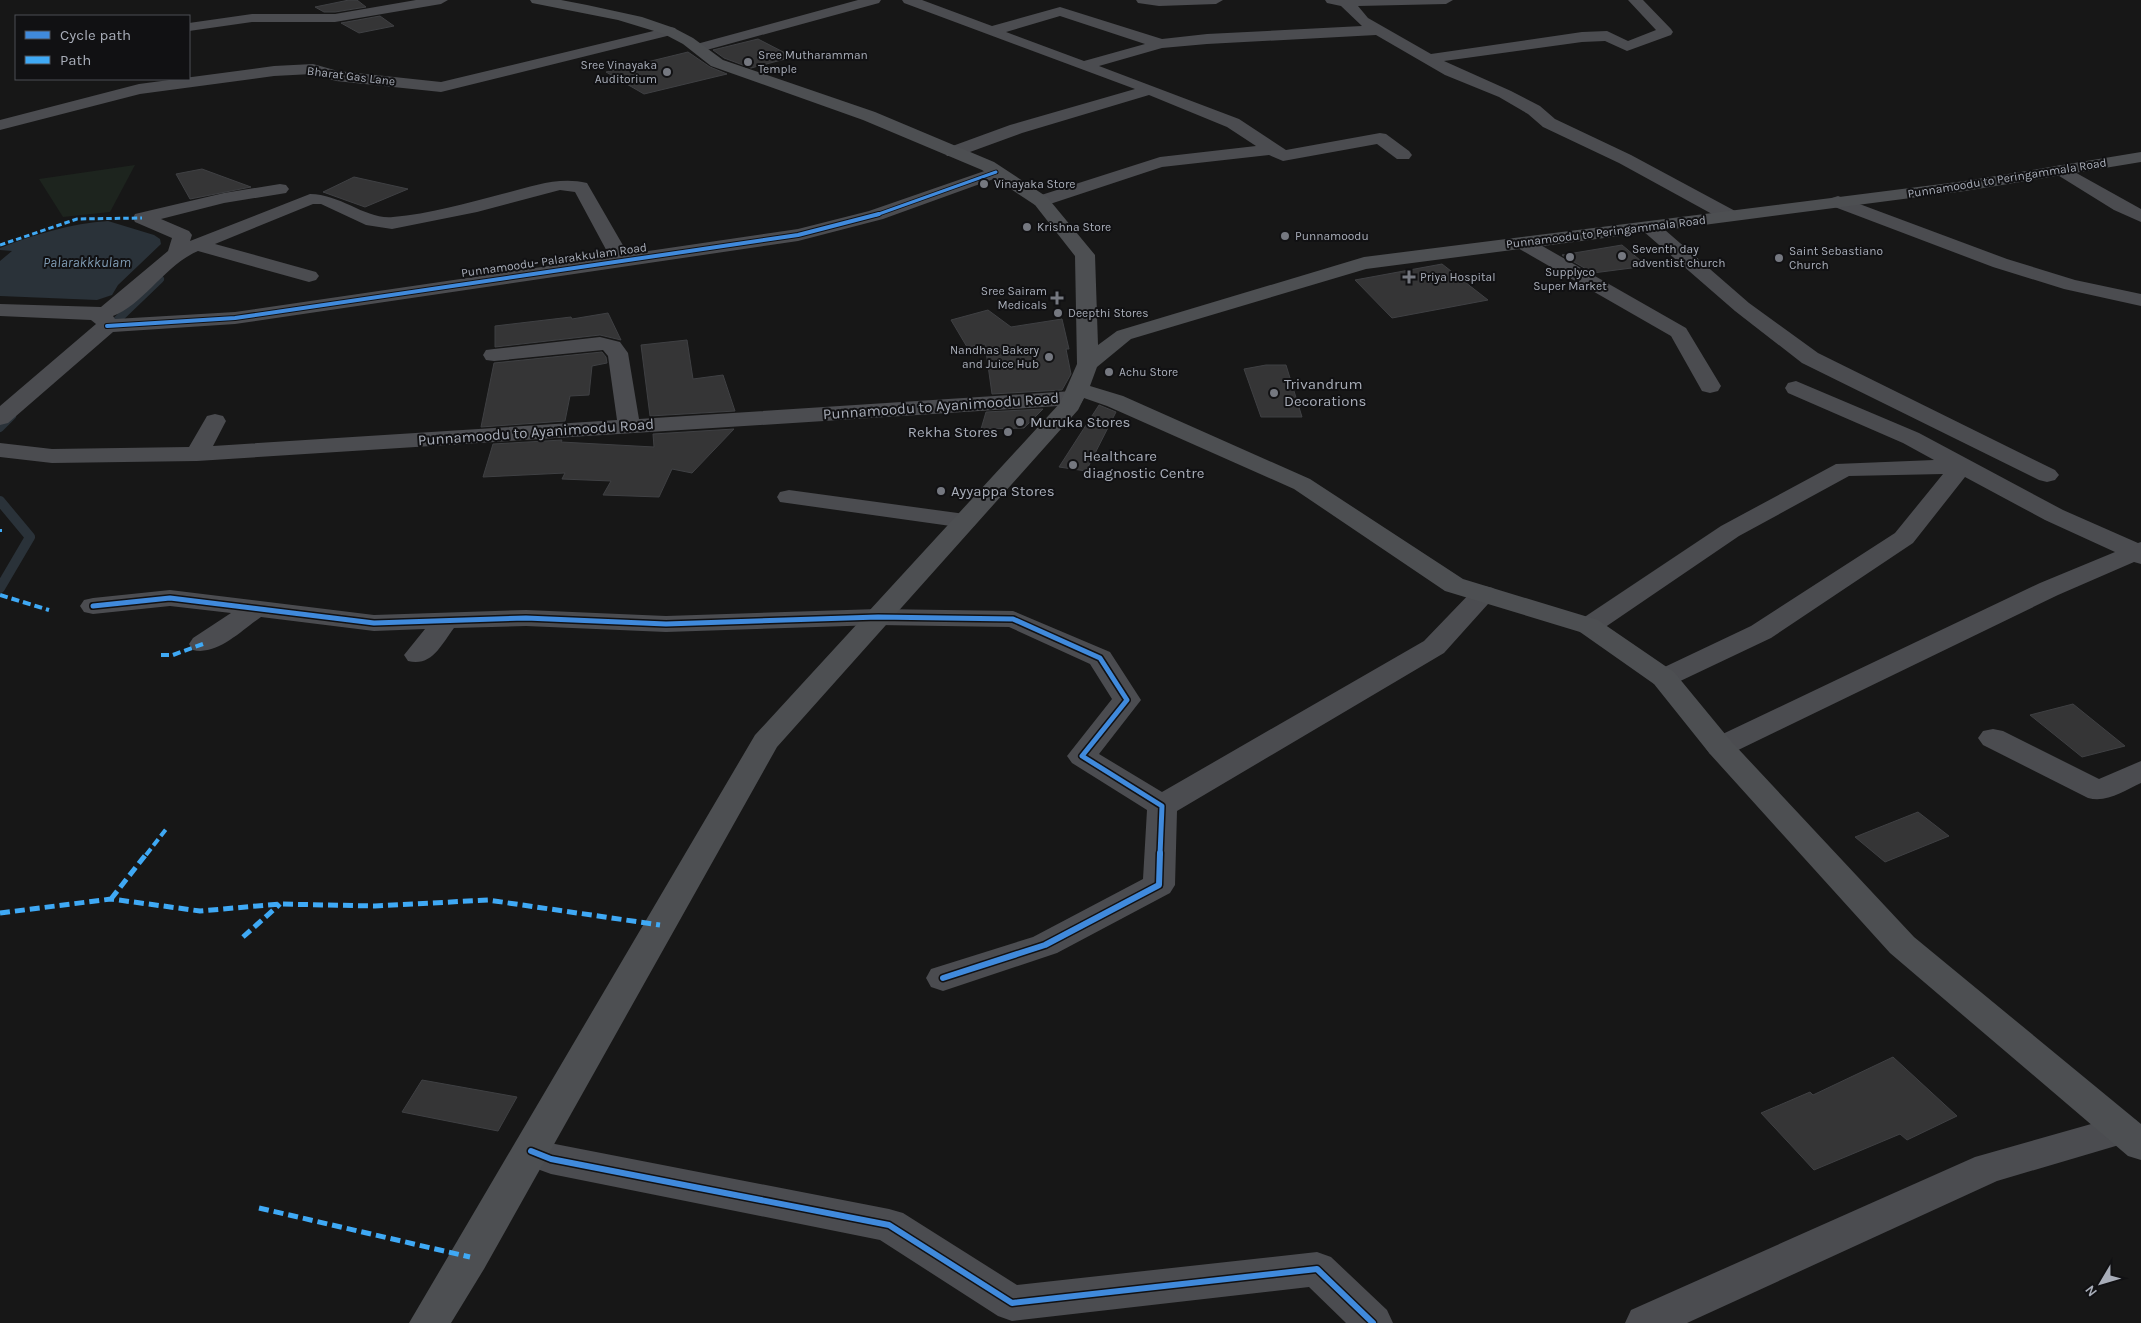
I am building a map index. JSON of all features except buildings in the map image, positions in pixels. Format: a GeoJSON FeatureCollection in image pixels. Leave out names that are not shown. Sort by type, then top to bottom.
{"type":"FeatureCollection","features":[{"type":"Feature","properties":{"kind":"main road"},"geometry":{"type":"LineString","coordinates":[[537,0],[601,12],[670,32],[698,48],[717,63],[868,116],[953,152],[996,172],[1041,202],[1085,255],[1080,384],[1302,484],[1454,585],[1589,626],[1664,678],[1720,747],[1902,945],[2132,1138]]}},
{"type":"Feature","properties":{"kind":"main road","name":"Punnamoodu to Peringammala Road"},"geometry":{"type":"LineString","coordinates":[[430,1323],[531,1151],[765,742],[1070,405],[1080,384],[1124,335],[1364,264],[1965,186],[2141,157]]}},
{"type":"Feature","properties":{"kind":"street"},"geometry":{"type":"LineString","coordinates":[[190,27],[252,18],[335,18],[441,0]]}},
{"type":"Feature","properties":{"kind":"street"},"geometry":{"type":"LineString","coordinates":[[698,48],[874,0]]}},
{"type":"Feature","properties":{"kind":"street"},"geometry":{"type":"LineString","coordinates":[[909,0],[1233,123],[1279,160]]}},
{"type":"Feature","properties":{"kind":"street"},"geometry":{"type":"LineString","coordinates":[[1143,0],[1159,2],[1216,0]]}},
{"type":"Feature","properties":{"kind":"street"},"geometry":{"type":"LineString","coordinates":[[1339,1],[1446,0]]}},
{"type":"Feature","properties":{"kind":"street"},"geometry":{"type":"LineString","coordinates":[[1429,59],[1582,37],[1607,36],[1627,46],[1666,32],[1635,0]]}},
{"type":"Feature","properties":{"kind":"street"},"geometry":{"type":"LineString","coordinates":[[1339,1],[1363,21],[1452,72],[1505,94],[1534,110],[1549,122],[1624,159],[1730,216]]}},
{"type":"Feature","properties":{"kind":"street"},"geometry":{"type":"LineString","coordinates":[[992,31],[1060,11],[1161,44]]}},
{"type":"Feature","properties":{"kind":"street"},"geometry":{"type":"LineString","coordinates":[[1083,66],[1161,44],[1234,37],[1380,30]]}},
{"type":"Feature","properties":{"kind":"street","name":"Bharat Gas Lane"},"geometry":{"type":"LineString","coordinates":[[0,125],[139,89],[274,71],[313,69],[336,76],[441,87],[670,32]]}},
{"type":"Feature","properties":{"kind":"street"},"geometry":{"type":"LineString","coordinates":[[953,152],[1016,129],[1149,90]]}},
{"type":"Feature","properties":{"kind":"street"},"geometry":{"type":"LineString","coordinates":[[1041,202],[1160,162],[1279,160],[1343,143],[1380,138],[1403,156]]}},
{"type":"Feature","properties":{"kind":"street"},"geometry":{"type":"LineString","coordinates":[[2062,170],[2141,216]]}},
{"type":"Feature","properties":{"kind":"street","name":"Punnamoodu- Palarakkulam Road"},"geometry":{"type":"LineString","coordinates":[[110,323],[235,318],[798,235],[876,215],[996,172]]}},
{"type":"Feature","properties":{"kind":"street"},"geometry":{"type":"LineString","coordinates":[[110,323],[108,311],[119,304],[176,253],[316,198],[324,199],[373,220],[392,223],[560,185],[573,185],[581,187],[621,260]]}},
{"type":"Feature","properties":{"kind":"street"},"geometry":{"type":"LineString","coordinates":[[176,253],[182,235],[157,218],[224,198],[280,189]]}},
{"type":"Feature","properties":{"kind":"street"},"geometry":{"type":"LineString","coordinates":[[1838,202],[2000,263],[2071,284],[2141,300]]}},
{"type":"Feature","properties":{"kind":"street"},"geometry":{"type":"LineString","coordinates":[[1650,226],[1742,307],[1810,358],[2047,475]]}},
{"type":"Feature","properties":{"kind":"street"},"geometry":{"type":"LineString","coordinates":[[1523,243],[1679,332],[1710,386]]}},
{"type":"Feature","properties":{"kind":"street"},"geometry":{"type":"LineString","coordinates":[[196,245],[308,276]]}},
{"type":"Feature","properties":{"kind":"street"},"geometry":{"type":"LineString","coordinates":[[0,310],[110,323]]}},
{"type":"Feature","properties":{"kind":"street"},"geometry":{"type":"LineString","coordinates":[[0,418],[110,323]]}},
{"type":"Feature","properties":{"kind":"street"},"geometry":{"type":"LineString","coordinates":[[494,355],[600,343],[610,344],[617,349],[619,356],[629,426]]}},
{"type":"Feature","properties":{"kind":"street","name":"Punnamoodu to Ayanimoodu Road"},"geometry":{"type":"LineString","coordinates":[[0,450],[52,456],[197,454],[629,426],[1080,384]]}},
{"type":"Feature","properties":{"kind":"street"},"geometry":{"type":"LineString","coordinates":[[1796,388],[1911,438],[2054,515],[2140,553]]}},
{"type":"Feature","properties":{"kind":"street"},"geometry":{"type":"LineString","coordinates":[[197,454],[215,421]]}},
{"type":"Feature","properties":{"kind":"street"},"geometry":{"type":"LineString","coordinates":[[1589,626],[1730,531],[1844,469],[1961,466]]}},
{"type":"Feature","properties":{"kind":"street"},"geometry":{"type":"LineString","coordinates":[[1664,678],[1761,632],[1904,538],[1961,466]]}},
{"type":"Feature","properties":{"kind":"street"},"geometry":{"type":"LineString","coordinates":[[789,497],[965,522]]}},
{"type":"Feature","properties":{"kind":"street"},"geometry":{"type":"LineString","coordinates":[[1720,747],[2049,589],[2140,553]]}},
{"type":"Feature","properties":{"kind":"street"},"geometry":{"type":"LineString","coordinates":[[1162,806],[1434,647],[1484,594]]}},
{"type":"Feature","properties":{"kind":"street"},"geometry":{"type":"LineString","coordinates":[[93,606],[170,598],[374,623],[526,618],[666,624],[878,617],[1013,619],[1100,658],[1127,700],[1082,756],[1162,806]]}},
{"type":"Feature","properties":{"kind":"street"},"geometry":{"type":"LineString","coordinates":[[203,644],[255,609]]}},
{"type":"Feature","properties":{"kind":"street"},"geometry":{"type":"LineString","coordinates":[[418,656],[446,621]]}},
{"type":"Feature","properties":{"kind":"street"},"geometry":{"type":"LineString","coordinates":[[1993,738],[2099,791],[2141,771]]}},
{"type":"Feature","properties":{"kind":"street"},"geometry":{"type":"LineString","coordinates":[[943,978],[1045,946],[1159,885],[1162,806]]}},
{"type":"Feature","properties":{"kind":"street"},"geometry":{"type":"LineString","coordinates":[[1646,1323],[1988,1168],[2132,1138]]}},
{"type":"Feature","properties":{"kind":"street"},"geometry":{"type":"LineString","coordinates":[[531,1151],[551,1159],[889,1225],[1015,1313],[1317,1269],[1373,1323]]}},
{"type":"Feature","properties":{"kind":"shaded area"},"geometry":{"type":"Polygon","coordinates":[[[135,165],[110,212],[63,217],[39,179],[135,165]]]}},
{"type":"Feature","properties":{"kind":"water","name":"Palarakkkulam"},"geometry":{"type":"Polygon","coordinates":[[[108,221],[154,235],[160,239],[161,244],[118,285],[112,295],[97,300],[0,296],[0,261],[12,251],[0,250],[0,248],[53,230],[108,221]]]}},
{"type":"Feature","properties":{"kind":"waterway"},"geometry":{"type":"LineString","coordinates":[[110,327],[160,279]]}},
{"type":"Feature","properties":{"kind":"waterway"},"geometry":{"type":"LineString","coordinates":[[0,428],[12,416]]}},
{"type":"Feature","properties":{"kind":"waterway"},"geometry":{"type":"LineString","coordinates":[[0,501],[30,537],[0,588]]}},
{"type":"Feature","properties":{"kind":"marked path"},"geometry":{"type":"LineString","coordinates":[[0,245],[77,219],[104,217],[142,218]]}},
{"type":"Feature","properties":{"kind":"marked path"},"geometry":{"type":"LineString","coordinates":[[0,595],[49,610]]}},
{"type":"Feature","properties":{"kind":"marked path"},"geometry":{"type":"LineString","coordinates":[[161,655],[173,655],[203,644]]}},
{"type":"Feature","properties":{"kind":"marked path"},"geometry":{"type":"LineString","coordinates":[[111,899],[167,828]]}},
{"type":"Feature","properties":{"kind":"marked path"},"geometry":{"type":"LineString","coordinates":[[0,913],[111,899],[200,911],[280,904],[375,906],[488,900],[660,925]]}},
{"type":"Feature","properties":{"kind":"marked path"},"geometry":{"type":"LineString","coordinates":[[243,937],[280,904]]}},
{"type":"Feature","properties":{"kind":"marked path"},"geometry":{"type":"LineString","coordinates":[[259,1208],[470,1257]]}},
{"type":"Feature","properties":{"kind":"cycle path"},"geometry":{"type":"LineString","coordinates":[[107,326],[235,318],[798,235],[876,215],[996,172]]}},
{"type":"Feature","properties":{"kind":"cycle path"},"geometry":{"type":"LineString","coordinates":[[93,606],[170,598],[374,623],[526,618],[666,624],[878,617],[1013,619],[1100,658],[1127,700],[1082,756],[1162,806],[1159,885],[1045,945],[943,978]]}},
{"type":"Feature","properties":{"kind":"cycle path"},"geometry":{"type":"LineString","coordinates":[[531,1151],[551,1159],[889,1225],[1012,1303],[1317,1269],[1373,1323]]}},
{"type":"Feature","properties":{"kind":"place","name":"Sree Mutharamman Temple"},"geometry":{"type":"Point","coordinates":[748,62]}},
{"type":"Feature","properties":{"kind":"place","name":"Sree Vinayaka Auditorium"},"geometry":{"type":"Point","coordinates":[667,72]}},
{"type":"Feature","properties":{"kind":"place","name":"Vinayaka Store"},"geometry":{"type":"Point","coordinates":[984,184]}},
{"type":"Feature","properties":{"kind":"place","name":"Krishna Store"},"geometry":{"type":"Point","coordinates":[1027,227]}},
{"type":"Feature","properties":{"kind":"place","name":"Punnamoodu"},"geometry":{"type":"Point","coordinates":[1285,236]}},
{"type":"Feature","properties":{"kind":"place","name":"Seventh day adventist church"},"geometry":{"type":"Point","coordinates":[1622,256]}},
{"type":"Feature","properties":{"kind":"place","name":"Supplyco Super Market"},"geometry":{"type":"Point","coordinates":[1570,257]}},
{"type":"Feature","properties":{"kind":"place","name":"Saint Sebastiano Church"},"geometry":{"type":"Point","coordinates":[1779,258]}},
{"type":"Feature","properties":{"kind":"place","name":"Priya Hospital"},"geometry":{"type":"Point","coordinates":[1409,277]}},
{"type":"Feature","properties":{"kind":"place","name":"Sree Sairam Medicals"},"geometry":{"type":"Point","coordinates":[1057,298]}},
{"type":"Feature","properties":{"kind":"place","name":"Deepthi Stores"},"geometry":{"type":"Point","coordinates":[1058,313]}},
{"type":"Feature","properties":{"kind":"place","name":"Nandhas Bakery and Juice Hub"},"geometry":{"type":"Point","coordinates":[1049,357]}},
{"type":"Feature","properties":{"kind":"place","name":"Achu Store"},"geometry":{"type":"Point","coordinates":[1109,372]}},
{"type":"Feature","properties":{"kind":"place","name":"Trivandrum Decorations"},"geometry":{"type":"Point","coordinates":[1274,393]}},
{"type":"Feature","properties":{"kind":"place","name":"Muruka Stores"},"geometry":{"type":"Point","coordinates":[1020,422]}},
{"type":"Feature","properties":{"kind":"place","name":"Rekha Stores"},"geometry":{"type":"Point","coordinates":[1008,432]}},
{"type":"Feature","properties":{"kind":"place","name":"Healthcare diagnostic Centre"},"geometry":{"type":"Point","coordinates":[1073,465]}},
{"type":"Feature","properties":{"kind":"place","name":"Ayyappa Stores"},"geometry":{"type":"Point","coordinates":[941,491]}}]}
